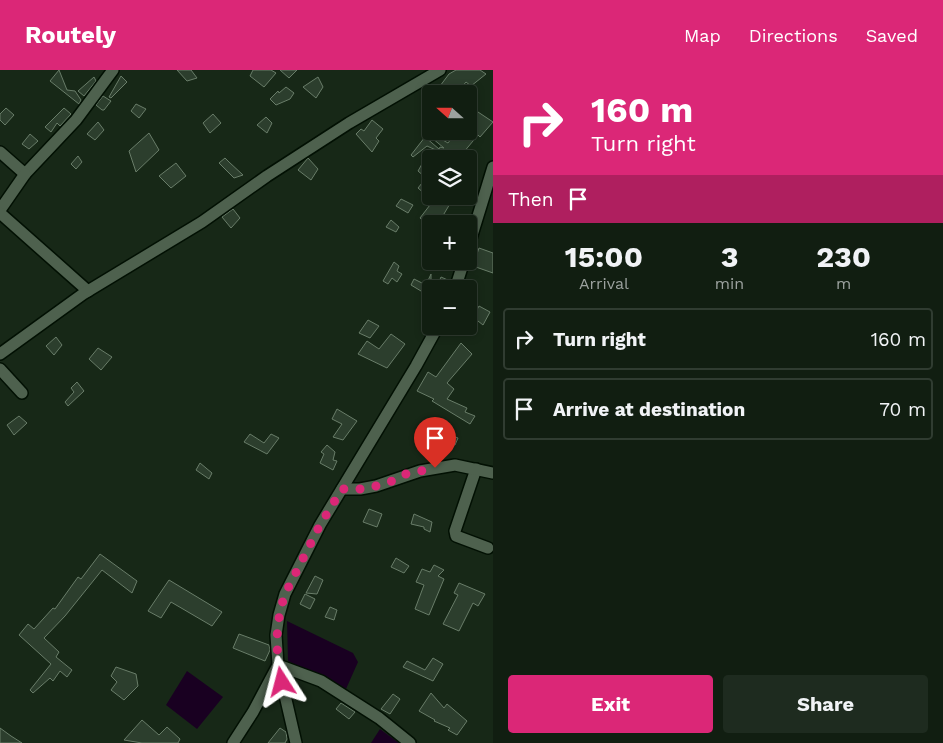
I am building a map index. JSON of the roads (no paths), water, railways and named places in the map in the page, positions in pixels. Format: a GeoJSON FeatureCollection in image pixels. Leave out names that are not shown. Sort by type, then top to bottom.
{"type":"FeatureCollection","features":[{"type":"Feature","properties":{"kind":"street"},"geometry":{"type":"LineString","coordinates":[[88,291],[0,211],[25,174],[76,120],[113,70]]}},
{"type":"Feature","properties":{"kind":"street"},"geometry":{"type":"LineString","coordinates":[[0,354],[88,291],[202,222],[267,176],[349,123],[440,70]]}},
{"type":"Feature","properties":{"kind":"street"},"geometry":{"type":"LineString","coordinates":[[0,152],[25,174]]}},
{"type":"Feature","properties":{"kind":"street"},"geometry":{"type":"LineString","coordinates":[[477,218],[493,167]]}},
{"type":"Feature","properties":{"kind":"street"},"geometry":{"type":"LineString","coordinates":[[296,743],[278,665],[276,634],[285,594],[320,525],[433,335]]}},
{"type":"Feature","properties":{"kind":"street"},"geometry":{"type":"LineString","coordinates":[[0,369],[22,393]]}},
{"type":"Feature","properties":{"kind":"street"},"geometry":{"type":"LineString","coordinates":[[342,489],[360,489],[376,486],[406,474],[435,468],[455,466],[493,473]]}},
{"type":"Feature","properties":{"kind":"street"},"geometry":{"type":"LineString","coordinates":[[476,469],[455,531],[456,536],[488,548]]}},
{"type":"Feature","properties":{"kind":"street"},"geometry":{"type":"LineString","coordinates":[[233,743],[253,712],[278,665]]}},
{"type":"Feature","properties":{"kind":"street"},"geometry":{"type":"LineString","coordinates":[[278,665],[321,681],[379,718],[410,743]]}}]}
